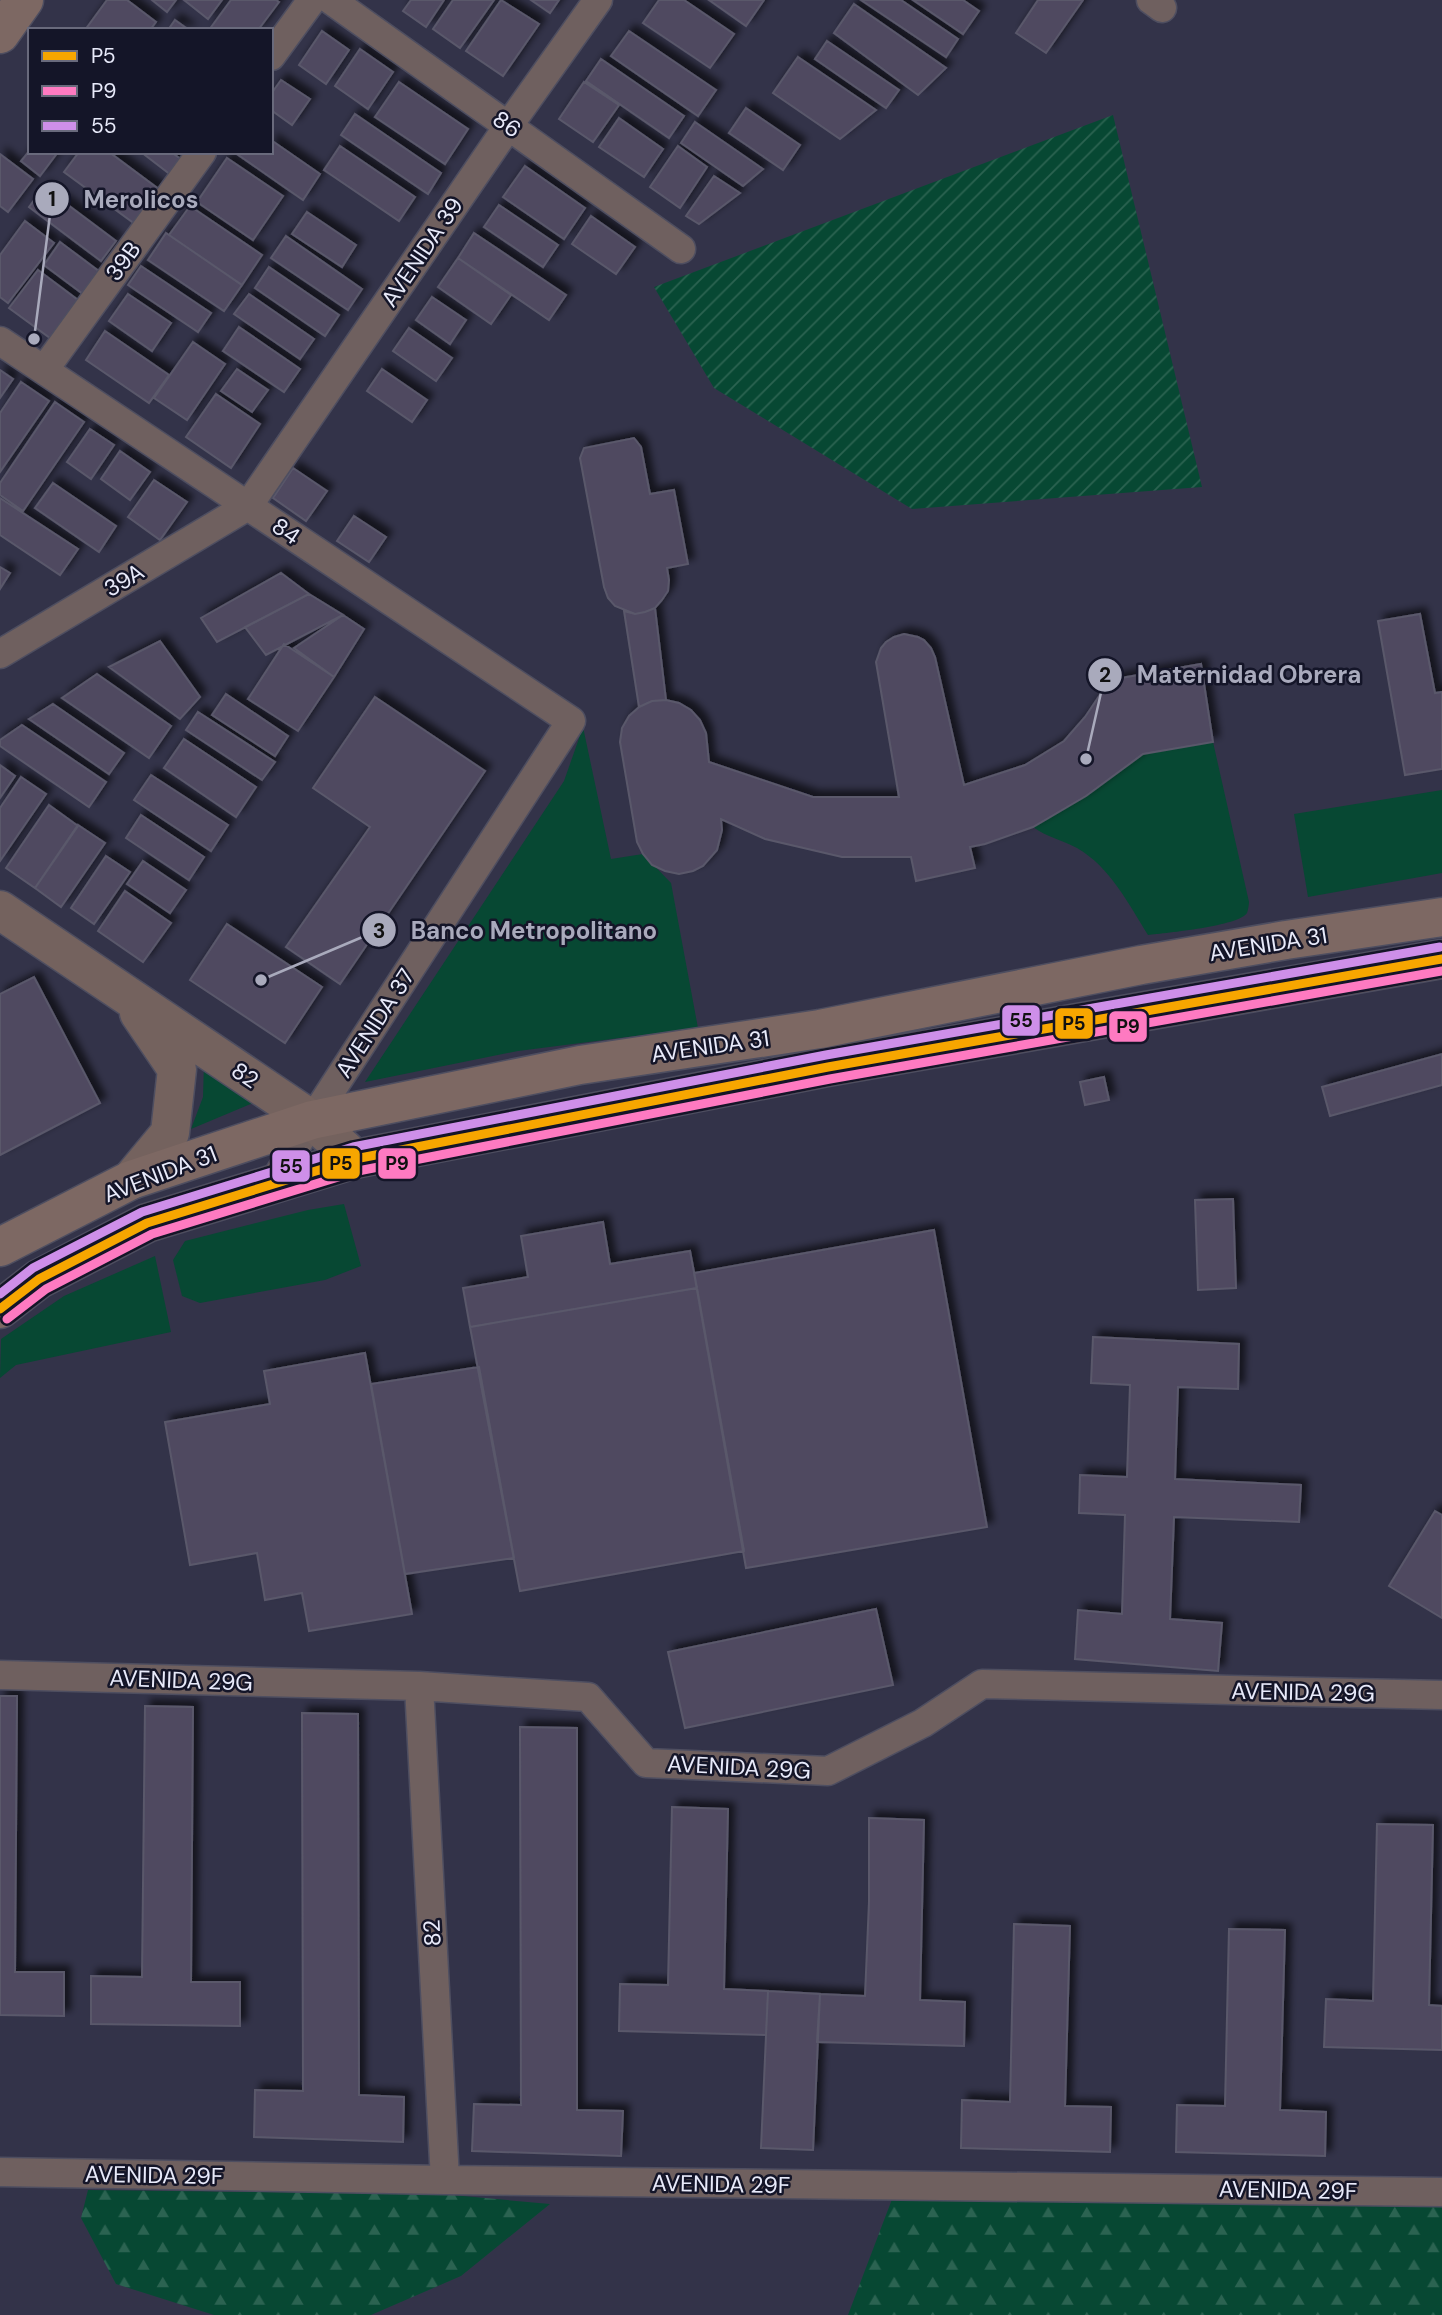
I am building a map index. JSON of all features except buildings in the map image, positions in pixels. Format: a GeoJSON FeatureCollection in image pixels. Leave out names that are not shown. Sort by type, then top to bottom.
{"type":"FeatureCollection","features":[{"type":"Feature","properties":{"kind":"main road"},"geometry":{"type":"LineString","coordinates":[[0,34],[24,0]]}},
{"type":"Feature","properties":{"kind":"main road","name":"AVENIDA 31"},"geometry":{"type":"LineString","coordinates":[[0,1247],[131,1180],[312,1120],[580,1065],[820,1029],[1141,965],[1442,917]]}},
{"type":"Feature","properties":{"kind":"main road","name":"AVENIDA 31"},"geometry":{"type":"LineString","coordinates":[[0,1309],[40,1279],[148,1223],[355,1159],[828,1067],[1108,1020],[1442,959]]}},
{"type":"Feature","properties":{"kind":"street"},"geometry":{"type":"LineString","coordinates":[[273,53],[312,0]]}},
{"type":"Feature","properties":{"kind":"street","name":"86"},"geometry":{"type":"LineString","coordinates":[[331,0],[681,249]]}},
{"type":"Feature","properties":{"kind":"street","name":"AVENIDA 39"},"geometry":{"type":"LineString","coordinates":[[248,506],[598,0]]}},
{"type":"Feature","properties":{"kind":"street","name":"39B"},"geometry":{"type":"LineString","coordinates":[[44,370],[201,154]]}},
{"type":"Feature","properties":{"kind":"street","name":"84"},"geometry":{"type":"LineString","coordinates":[[0,341],[571,721]]}},
{"type":"Feature","properties":{"kind":"street","name":"39A"},"geometry":{"type":"LineString","coordinates":[[0,654],[248,506]]}},
{"type":"Feature","properties":{"kind":"street","name":"AVENIDA 37"},"geometry":{"type":"LineString","coordinates":[[272,1185],[571,721]]}},
{"type":"Feature","properties":{"kind":"street","name":"82"},"geometry":{"type":"LineString","coordinates":[[0,910],[312,1120],[355,1159]]}},
{"type":"Feature","properties":{"kind":"street","name":"82"},"geometry":{"type":"LineString","coordinates":[[128,997],[177,1069],[170,1133],[131,1180]]}},
{"type":"Feature","properties":{"kind":"street","name":"AVENIDA 29G"},"geometry":{"type":"LineString","coordinates":[[0,1675],[419,1686],[588,1697],[646,1763],[828,1771],[923,1724],[982,1684],[1442,1695]]}},
{"type":"Feature","properties":{"kind":"street","name":"82"},"geometry":{"type":"LineString","coordinates":[[419,1686],[445,2180]]}},
{"type":"Feature","properties":{"kind":"street","name":"AVENIDA 29F"},"geometry":{"type":"LineString","coordinates":[[0,2172],[1442,2192]]}},
{"type":"Feature","properties":{"kind":"green space"},"geometry":{"type":"Polygon","coordinates":[[[1113,115],[1202,487],[912,509],[714,388],[654,287],[1113,115]]]}},
{"type":"Feature","properties":{"kind":"green space"},"geometry":{"type":"Polygon","coordinates":[[[583,727],[611,859],[643,854],[671,883],[698,1028],[518,1051],[365,1082],[564,781],[583,727]]]}},
{"type":"Feature","properties":{"kind":"green space"},"geometry":{"type":"Polygon","coordinates":[[[1213,742],[1249,902],[1247,912],[1231,922],[1148,935],[1109,875],[1099,865],[1077,848],[1033,827],[1086,796],[1143,754],[1213,742]]]}},
{"type":"Feature","properties":{"kind":"green space"},"geometry":{"type":"Polygon","coordinates":[[[1442,790],[1442,873],[1308,897],[1294,814],[1442,790]]]}},
{"type":"Feature","properties":{"kind":"green space"},"geometry":{"type":"Polygon","coordinates":[[[204,1063],[258,1101],[191,1129],[203,1097],[204,1063]]]}},
{"type":"Feature","properties":{"kind":"green space"},"geometry":{"type":"Polygon","coordinates":[[[344,1204],[361,1266],[325,1280],[200,1303],[182,1296],[173,1260],[185,1241],[308,1210],[344,1204]]]}},
{"type":"Feature","properties":{"kind":"green space"},"geometry":{"type":"Polygon","coordinates":[[[155,1256],[171,1332],[16,1365],[0,1378],[1,1339],[64,1296],[155,1256]]]}},
{"type":"Feature","properties":{"kind":"green space"},"geometry":{"type":"Polygon","coordinates":[[[897,2186],[1442,2192],[1442,2315],[848,2315],[897,2186]]]}},
{"type":"Feature","properties":{"kind":"green space"},"geometry":{"type":"Polygon","coordinates":[[[88,2190],[441,2194],[550,2204],[461,2276],[371,2315],[214,2315],[116,2284],[81,2218],[88,2190]]]}},
{"type":"Feature","properties":{"kind":"transit line","name":"55"},"geometry":{"type":"LineString","coordinates":[[0,1294],[33,1268],[142,1212],[353,1147],[826,1055],[1440,947]]}},
{"type":"Feature","properties":{"kind":"transit line","name":"P5"},"geometry":{"type":"LineString","coordinates":[[0,1309],[39,1279],[147,1223],[355,1159],[828,1067],[1442,959]]}},
{"type":"Feature","properties":{"kind":"transit line","name":"P9"},"geometry":{"type":"LineString","coordinates":[[7,1319],[46,1289],[152,1234],[358,1171],[830,1079],[1442,971]]}},
{"type":"Feature","properties":{"kind":"place","name":"Merolicos"},"geometry":{"type":"Point","coordinates":[34,339]}},
{"type":"Feature","properties":{"kind":"place","name":"Maternidad Obrera"},"geometry":{"type":"Point","coordinates":[1086,759]}},
{"type":"Feature","properties":{"kind":"place","name":"Banco Metropolitano"},"geometry":{"type":"Point","coordinates":[261,980]}}]}
